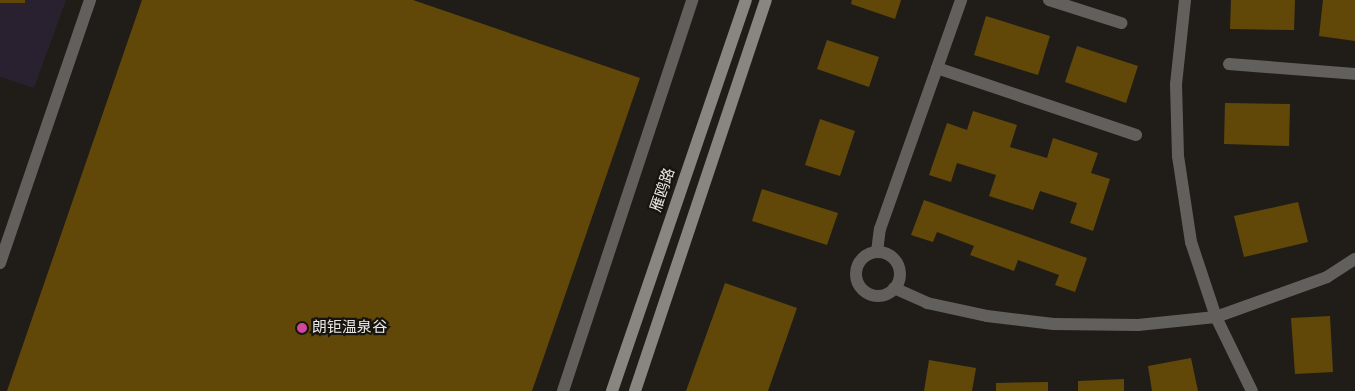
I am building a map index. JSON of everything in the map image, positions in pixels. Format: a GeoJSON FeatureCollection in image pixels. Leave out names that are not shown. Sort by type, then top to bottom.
{"type":"FeatureCollection","features":[{"type":"Feature","properties":{"kind":"street","name":"雁鸥路"},"geometry":{"type":"LineString","coordinates":[[612,391],[746,0]]}},
{"type":"Feature","properties":{"kind":"street"},"geometry":{"type":"LineString","coordinates":[[635,391],[766,0]]}},
{"type":"Feature","properties":{"kind":"lane"},"geometry":{"type":"LineString","coordinates":[[0,263],[90,0]]}},
{"type":"Feature","properties":{"kind":"lane"},"geometry":{"type":"LineString","coordinates":[[563,391],[692,0]]}},
{"type":"Feature","properties":{"kind":"lane"},"geometry":{"type":"LineString","coordinates":[[877,252],[880,229],[960,0]]}},
{"type":"Feature","properties":{"kind":"lane"},"geometry":{"type":"LineString","coordinates":[[1049,0],[1121,23]]}},
{"type":"Feature","properties":{"kind":"lane"},"geometry":{"type":"LineString","coordinates":[[1185,0],[1176,84],[1178,156],[1191,242],[1216,317],[1252,391]]}},
{"type":"Feature","properties":{"kind":"lane"},"geometry":{"type":"LineString","coordinates":[[1229,64],[1355,74]]}},
{"type":"Feature","properties":{"kind":"lane"},"geometry":{"type":"LineString","coordinates":[[937,68],[1136,135]]}},
{"type":"Feature","properties":{"kind":"lane"},"geometry":{"type":"LineString","coordinates":[[877,252],[885,253],[898,264],[900,273],[894,288],[877,296],[868,294],[856,279],[858,264],[863,258],[877,252]]}},
{"type":"Feature","properties":{"kind":"lane"},"geometry":{"type":"LineString","coordinates":[[894,288],[927,302],[987,316],[1054,324],[1138,325],[1216,317],[1327,277],[1355,259]]}},
{"type":"Feature","properties":{"kind":"shaded area"},"geometry":{"type":"Polygon","coordinates":[[[0,0],[66,0],[34,88],[0,77],[0,0]]]}},
{"type":"Feature","properties":{"kind":"building"},"geometry":{"type":"Polygon","coordinates":[[[0,0],[25,0],[25,3],[0,3],[0,0]]]}},
{"type":"Feature","properties":{"kind":"building"},"geometry":{"type":"Polygon","coordinates":[[[142,0],[413,0],[640,78],[532,391],[7,391],[142,0]]]}},
{"type":"Feature","properties":{"kind":"building"},"geometry":{"type":"Polygon","coordinates":[[[852,0],[901,0],[895,19],[851,4],[852,0]]]}},
{"type":"Feature","properties":{"kind":"building"},"geometry":{"type":"Polygon","coordinates":[[[1231,0],[1295,0],[1294,30],[1230,29],[1231,0]]]}},
{"type":"Feature","properties":{"kind":"building"},"geometry":{"type":"Polygon","coordinates":[[[1323,0],[1355,0],[1355,41],[1319,36],[1323,0]]]}},
{"type":"Feature","properties":{"kind":"building"},"geometry":{"type":"Polygon","coordinates":[[[986,16],[1050,36],[1038,75],[974,55],[986,16]]]}},
{"type":"Feature","properties":{"kind":"building"},"geometry":{"type":"Polygon","coordinates":[[[827,40],[879,57],[869,87],[817,69],[827,40]]]}},
{"type":"Feature","properties":{"kind":"building"},"geometry":{"type":"Polygon","coordinates":[[[1077,46],[1138,66],[1126,103],[1065,82],[1077,46]]]}},
{"type":"Feature","properties":{"kind":"building"},"geometry":{"type":"Polygon","coordinates":[[[1225,103],[1290,104],[1289,146],[1224,144],[1225,103]]]}},
{"type":"Feature","properties":{"kind":"building"},"geometry":{"type":"Polygon","coordinates":[[[973,111],[1017,125],[1010,147],[1047,158],[1053,138],[1098,153],[1091,173],[1110,179],[1093,231],[1070,223],[1077,203],[1040,191],[1033,210],[989,196],[996,175],[957,163],[951,182],[929,175],[947,123],[967,130],[973,111]]]}},
{"type":"Feature","properties":{"kind":"building"},"geometry":{"type":"Polygon","coordinates":[[[820,119],[855,131],[840,176],[805,165],[820,119]]]}},
{"type":"Feature","properties":{"kind":"building"},"geometry":{"type":"Polygon","coordinates":[[[762,189],[838,213],[827,245],[752,221],[762,189]]]}},
{"type":"Feature","properties":{"kind":"building"},"geometry":{"type":"Polygon","coordinates":[[[924,200],[1087,258],[1075,292],[1055,285],[1059,275],[1018,260],[1014,271],[970,255],[974,246],[937,232],[933,242],[911,235],[924,200]]]}},
{"type":"Feature","properties":{"kind":"building"},"geometry":{"type":"Polygon","coordinates":[[[1298,202],[1308,242],[1244,257],[1234,216],[1298,202]]]}},
{"type":"Feature","properties":{"kind":"building"},"geometry":{"type":"Polygon","coordinates":[[[725,283],[797,308],[768,391],[686,391],[725,283]]]}},
{"type":"Feature","properties":{"kind":"building"},"geometry":{"type":"Polygon","coordinates":[[[1330,316],[1333,372],[1295,374],[1291,318],[1330,316]]]}},
{"type":"Feature","properties":{"kind":"building"},"geometry":{"type":"Polygon","coordinates":[[[1191,358],[1198,391],[1152,391],[1148,366],[1191,358]]]}},
{"type":"Feature","properties":{"kind":"building"},"geometry":{"type":"Polygon","coordinates":[[[929,360],[976,368],[972,391],[924,391],[929,360]]]}},
{"type":"Feature","properties":{"kind":"building"},"geometry":{"type":"Polygon","coordinates":[[[1124,379],[1124,391],[1078,391],[1078,381],[1124,379]]]}},
{"type":"Feature","properties":{"kind":"building"},"geometry":{"type":"Polygon","coordinates":[[[1048,382],[1048,391],[996,391],[996,383],[1048,382]]]}},
{"type":"Feature","properties":{"kind":"place","name":"朗钜温泉谷"},"geometry":{"type":"Point","coordinates":[302,328]}}]}
